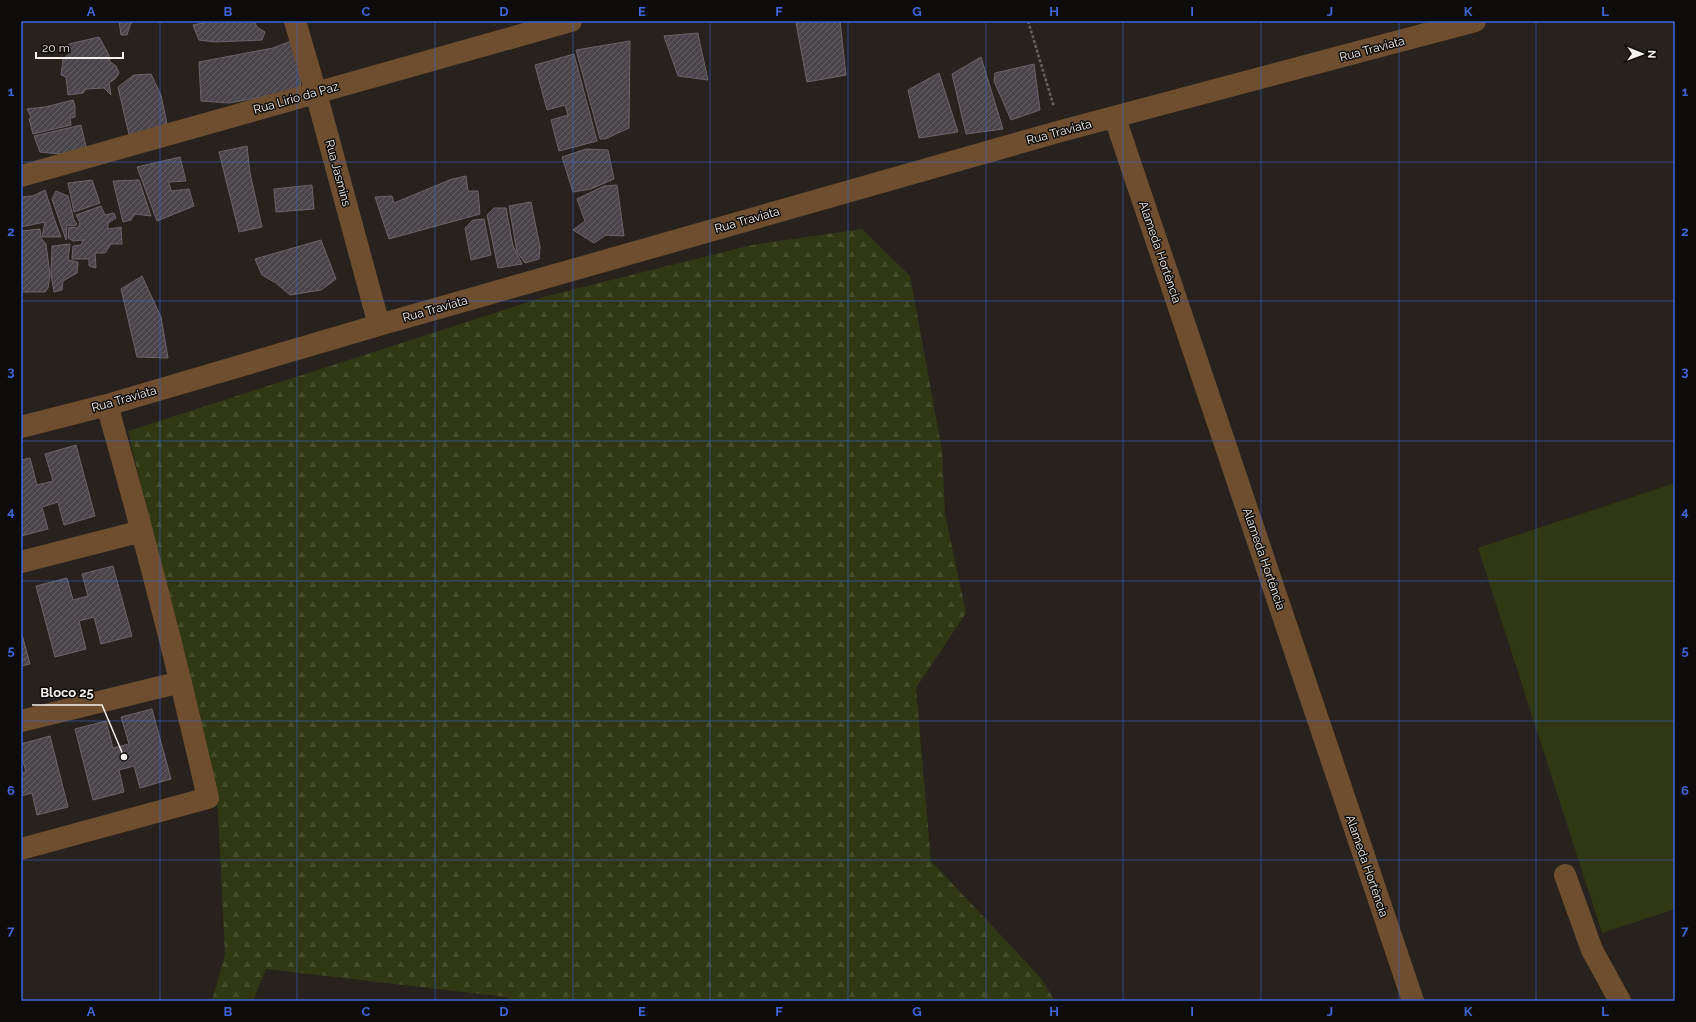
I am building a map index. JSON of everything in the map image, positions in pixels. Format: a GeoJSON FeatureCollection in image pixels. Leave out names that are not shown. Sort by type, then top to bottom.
{"type":"FeatureCollection","features":[{"type":"Feature","properties":{"kind":"street","name":"Rua Jasmins"},"geometry":{"type":"LineString","coordinates":[[295,21],[379,325]]}},
{"type":"Feature","properties":{"kind":"street","name":"Rua Lirio da Paz"},"geometry":{"type":"LineString","coordinates":[[21,176],[571,21]]}},
{"type":"Feature","properties":{"kind":"street","name":"Rua Traviata"},"geometry":{"type":"LineString","coordinates":[[21,427],[106,405],[379,325],[1061,131],[1115,118],[1474,21]]}},
{"type":"Feature","properties":{"kind":"street","name":"Alameda Hortência"},"geometry":{"type":"LineString","coordinates":[[1115,118],[1413,1001]]}},
{"type":"Feature","properties":{"kind":"street"},"geometry":{"type":"LineString","coordinates":[[21,849],[208,798],[181,682],[142,532],[106,405]]}},
{"type":"Feature","properties":{"kind":"street"},"geometry":{"type":"LineString","coordinates":[[21,562],[142,532]]}},
{"type":"Feature","properties":{"kind":"street"},"geometry":{"type":"LineString","coordinates":[[21,721],[181,682]]}},
{"type":"Feature","properties":{"kind":"street"},"geometry":{"type":"LineString","coordinates":[[1565,875],[1592,950],[1620,1001]]}},
{"type":"Feature","properties":{"kind":"path"},"geometry":{"type":"LineString","coordinates":[[1028,21],[1061,131]]}},
{"type":"Feature","properties":{"kind":"green space"},"geometry":{"type":"Polygon","coordinates":[[[862,229],[910,276],[942,450],[945,514],[966,613],[916,688],[931,861],[1040,977],[1055,1001],[513,1001],[506,997],[266,969],[253,1001],[212,1001],[225,954],[218,811],[128,431],[547,296],[752,245],[862,229]]]}},
{"type":"Feature","properties":{"kind":"green space"},"geometry":{"type":"Polygon","coordinates":[[[1675,483],[1675,909],[1602,933],[1478,548],[1675,483]]]}},
{"type":"Feature","properties":{"kind":"building"},"geometry":{"type":"Polygon","coordinates":[[[119,21],[133,21],[127,35],[121,35],[119,21]]]}},
{"type":"Feature","properties":{"kind":"building"},"geometry":{"type":"Polygon","coordinates":[[[212,21],[254,21],[257,27],[265,32],[262,40],[215,42],[199,40],[193,25],[212,21]]]}},
{"type":"Feature","properties":{"kind":"building"},"geometry":{"type":"Polygon","coordinates":[[[799,21],[840,21],[846,75],[807,82],[796,23],[799,21]]]}},
{"type":"Feature","properties":{"kind":"building"},"geometry":{"type":"Polygon","coordinates":[[[698,33],[708,80],[678,76],[664,36],[698,33]]]}},
{"type":"Feature","properties":{"kind":"building"},"geometry":{"type":"Polygon","coordinates":[[[99,37],[109,55],[110,62],[116,66],[119,73],[115,79],[109,83],[111,95],[104,88],[86,89],[83,93],[68,95],[66,77],[61,75],[63,59],[69,54],[69,44],[99,37]]]}},
{"type":"Feature","properties":{"kind":"building"},"geometry":{"type":"Polygon","coordinates":[[[296,39],[301,90],[229,103],[201,101],[199,62],[273,48],[296,39]]]}},
{"type":"Feature","properties":{"kind":"building"},"geometry":{"type":"Polygon","coordinates":[[[630,41],[629,128],[605,139],[600,139],[576,50],[630,41]]]}},
{"type":"Feature","properties":{"kind":"building"},"geometry":{"type":"Polygon","coordinates":[[[574,54],[597,141],[559,151],[551,120],[568,115],[565,105],[547,110],[535,65],[574,54]]]}},
{"type":"Feature","properties":{"kind":"building"},"geometry":{"type":"Polygon","coordinates":[[[981,57],[1003,129],[966,134],[952,74],[981,57]]]}},
{"type":"Feature","properties":{"kind":"building"},"geometry":{"type":"Polygon","coordinates":[[[1034,64],[1040,110],[1011,120],[994,81],[995,73],[1034,64]]]}},
{"type":"Feature","properties":{"kind":"building"},"geometry":{"type":"Polygon","coordinates":[[[939,73],[958,132],[919,138],[908,90],[939,73]]]}},
{"type":"Feature","properties":{"kind":"building"},"geometry":{"type":"Polygon","coordinates":[[[151,74],[161,95],[167,124],[130,139],[118,87],[134,75],[151,74]]]}},
{"type":"Feature","properties":{"kind":"building"},"geometry":{"type":"Polygon","coordinates":[[[73,100],[75,106],[75,117],[70,118],[71,125],[33,134],[29,119],[31,117],[27,109],[45,107],[73,100]]]}},
{"type":"Feature","properties":{"kind":"building"},"geometry":{"type":"Polygon","coordinates":[[[81,125],[87,151],[71,155],[40,152],[34,136],[81,125]]]}},
{"type":"Feature","properties":{"kind":"building"},"geometry":{"type":"Polygon","coordinates":[[[247,146],[250,173],[262,227],[239,232],[219,152],[247,146]]]}},
{"type":"Feature","properties":{"kind":"building"},"geometry":{"type":"Polygon","coordinates":[[[586,149],[608,150],[614,179],[591,189],[573,192],[562,157],[586,149]]]}},
{"type":"Feature","properties":{"kind":"building"},"geometry":{"type":"Polygon","coordinates":[[[180,157],[186,181],[169,182],[171,191],[189,189],[194,206],[157,221],[137,167],[180,157]]]}},
{"type":"Feature","properties":{"kind":"building"},"geometry":{"type":"Polygon","coordinates":[[[466,176],[468,191],[478,191],[480,214],[389,239],[375,197],[392,196],[394,203],[452,179],[466,176]]]}},
{"type":"Feature","properties":{"kind":"building"},"geometry":{"type":"Polygon","coordinates":[[[92,180],[100,203],[74,212],[68,183],[92,180]]]}},
{"type":"Feature","properties":{"kind":"building"},"geometry":{"type":"Polygon","coordinates":[[[139,180],[151,216],[135,214],[131,220],[123,222],[113,181],[139,180]]]}},
{"type":"Feature","properties":{"kind":"building"},"geometry":{"type":"Polygon","coordinates":[[[312,185],[314,209],[276,212],[274,189],[312,185]]]}},
{"type":"Feature","properties":{"kind":"building"},"geometry":{"type":"Polygon","coordinates":[[[617,185],[624,236],[606,235],[594,243],[573,230],[585,221],[577,199],[604,186],[617,185]]]}},
{"type":"Feature","properties":{"kind":"building"},"geometry":{"type":"Polygon","coordinates":[[[45,190],[61,237],[42,237],[45,222],[21,227],[21,197],[33,196],[45,190]]]}},
{"type":"Feature","properties":{"kind":"building"},"geometry":{"type":"Polygon","coordinates":[[[56,191],[68,196],[74,220],[77,224],[75,226],[67,225],[66,240],[52,199],[56,191]]]}},
{"type":"Feature","properties":{"kind":"building"},"geometry":{"type":"Polygon","coordinates":[[[531,202],[540,247],[539,259],[525,263],[517,252],[509,206],[531,202]]]}},
{"type":"Feature","properties":{"kind":"building"},"geometry":{"type":"Polygon","coordinates":[[[101,206],[105,215],[114,213],[116,218],[108,223],[108,229],[121,227],[122,244],[111,244],[105,253],[95,253],[96,268],[89,266],[89,259],[72,259],[73,246],[81,245],[83,240],[73,241],[68,238],[69,227],[78,228],[80,223],[76,215],[101,206]]]}},
{"type":"Feature","properties":{"kind":"building"},"geometry":{"type":"Polygon","coordinates":[[[494,208],[506,208],[513,246],[522,264],[498,268],[487,215],[494,208]]]}},
{"type":"Feature","properties":{"kind":"building"},"geometry":{"type":"Polygon","coordinates":[[[484,219],[491,255],[471,260],[465,228],[473,220],[484,219]]]}},
{"type":"Feature","properties":{"kind":"building"},"geometry":{"type":"Polygon","coordinates":[[[40,229],[41,238],[46,244],[50,275],[48,288],[45,292],[24,292],[21,291],[21,231],[40,229]]]}},
{"type":"Feature","properties":{"kind":"building"},"geometry":{"type":"Polygon","coordinates":[[[321,240],[336,279],[321,290],[290,295],[276,283],[262,275],[255,259],[321,240]]]}},
{"type":"Feature","properties":{"kind":"building"},"geometry":{"type":"Polygon","coordinates":[[[70,244],[68,260],[78,262],[77,273],[63,281],[62,290],[54,292],[51,275],[52,246],[70,244]]]}},
{"type":"Feature","properties":{"kind":"building"},"geometry":{"type":"Polygon","coordinates":[[[142,276],[161,317],[168,358],[137,357],[121,289],[142,276]]]}},
{"type":"Feature","properties":{"kind":"building"},"geometry":{"type":"Polygon","coordinates":[[[76,445],[95,516],[64,525],[58,502],[42,507],[48,529],[21,536],[21,460],[30,458],[37,485],[53,481],[45,454],[76,445]]]}},
{"type":"Feature","properties":{"kind":"building"},"geometry":{"type":"Polygon","coordinates":[[[113,566],[132,636],[101,644],[94,617],[79,621],[86,649],[55,657],[36,586],[67,578],[73,600],[88,596],[82,574],[113,566]]]}},
{"type":"Feature","properties":{"kind":"building"},"geometry":{"type":"Polygon","coordinates":[[[21,631],[30,664],[21,666],[21,631]]]}},
{"type":"Feature","properties":{"kind":"building"},"geometry":{"type":"Polygon","coordinates":[[[152,709],[171,779],[140,788],[134,766],[119,770],[124,792],[93,800],[75,729],[106,721],[113,748],[129,744],[121,717],[152,709]]]}},
{"type":"Feature","properties":{"kind":"building"},"geometry":{"type":"Polygon","coordinates":[[[50,736],[68,807],[37,815],[32,793],[21,796],[21,773],[26,772],[21,754],[21,744],[50,736]]]}},
{"type":"Feature","properties":{"kind":"place","name":"Bloco 25"},"geometry":{"type":"Point","coordinates":[124,757]}}]}
